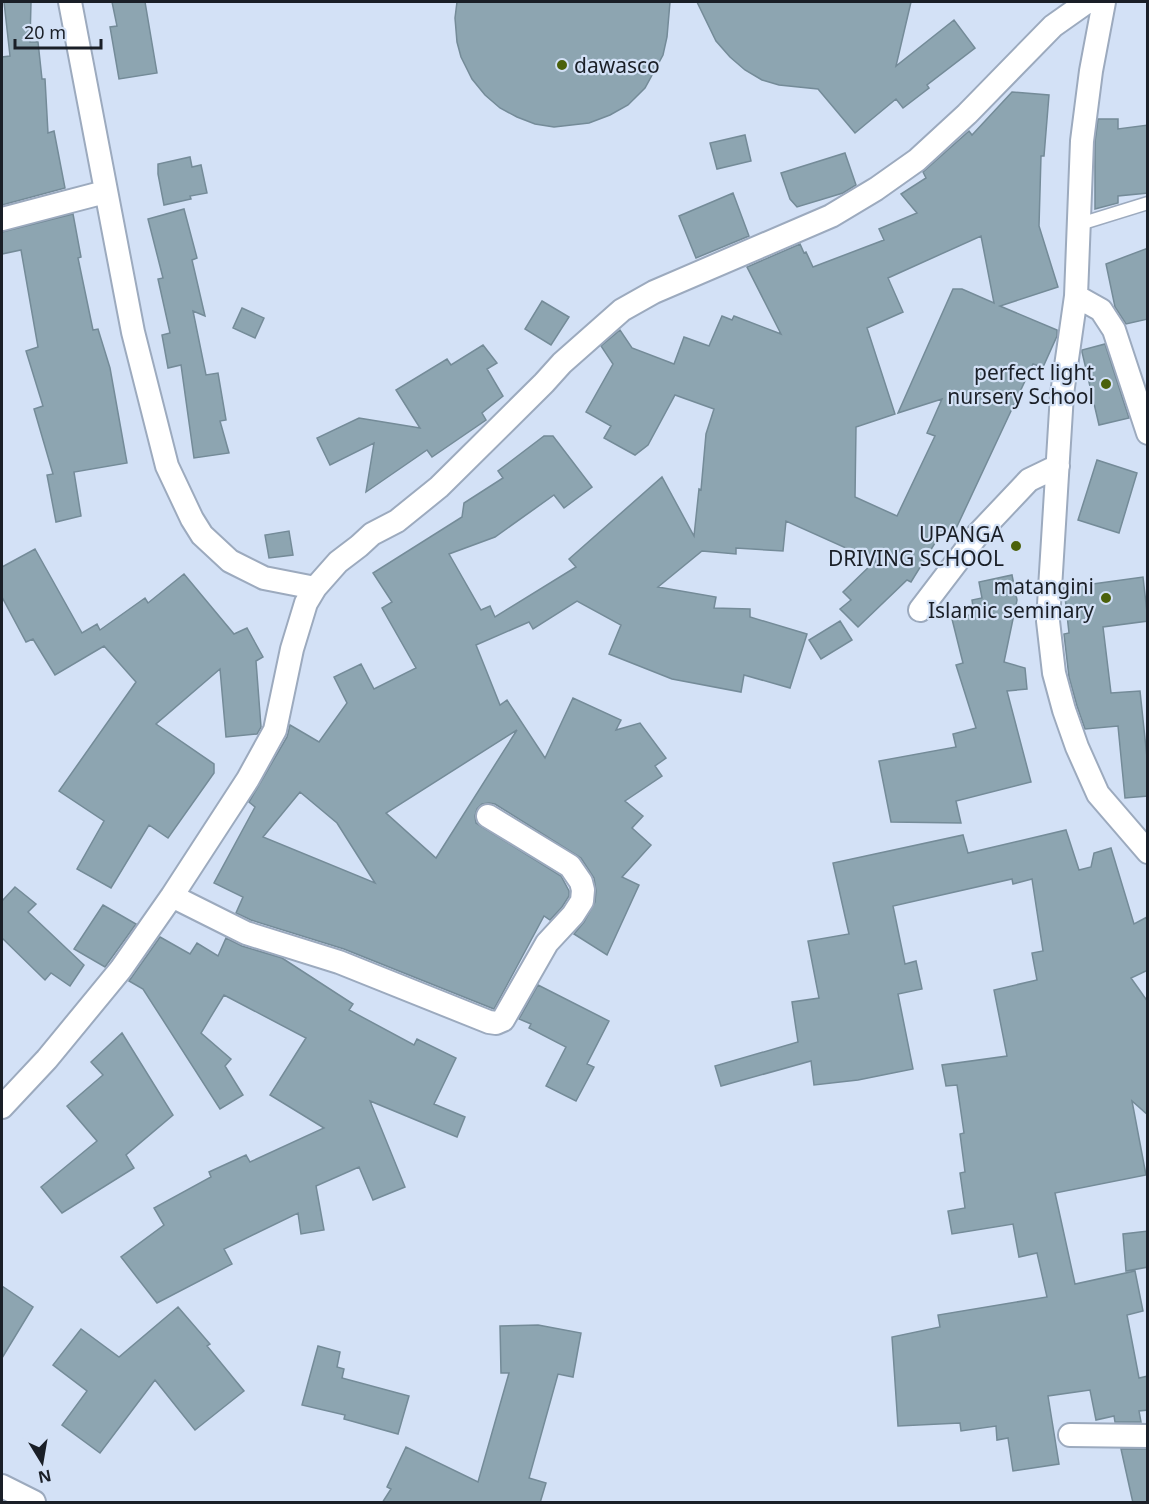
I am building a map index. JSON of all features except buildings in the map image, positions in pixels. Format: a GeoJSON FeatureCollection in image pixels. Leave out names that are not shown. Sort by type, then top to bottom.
{"type":"FeatureCollection","features":[{"type":"Feature","properties":{"kind":"street"},"geometry":{"type":"LineString","coordinates":[[70,2],[132,332],[167,466],[202,535],[230,561],[264,578],[315,588]]}},
{"type":"Feature","properties":{"kind":"street"},"geometry":{"type":"LineString","coordinates":[[2,1107],[47,1059],[121,969],[249,779],[275,729],[299,623],[306,603],[315,588],[338,562],[372,534],[396,521],[439,487],[562,363],[622,310],[654,292],[831,216],[876,189],[917,160],[967,114],[1053,26],[1087,2]]}},
{"type":"Feature","properties":{"kind":"street"},"geometry":{"type":"LineString","coordinates":[[1104,2],[1091,71],[1082,141],[1076,296],[1062,394],[1048,621],[1054,674],[1077,747],[1098,794],[1148,852]]}},
{"type":"Feature","properties":{"kind":"street"},"geometry":{"type":"LineString","coordinates":[[2,219],[105,192]]}},
{"type":"Feature","properties":{"kind":"street"},"geometry":{"type":"LineString","coordinates":[[1076,296],[1101,310],[1114,330],[1148,433]]}},
{"type":"Feature","properties":{"kind":"street"},"geometry":{"type":"LineString","coordinates":[[920,610],[978,534],[1029,480],[1058,466]]}},
{"type":"Feature","properties":{"kind":"street"},"geometry":{"type":"LineString","coordinates":[[172,896],[246,933],[339,962],[496,1023],[503,1020],[547,943],[573,915],[582,901],[583,890],[581,882],[570,866],[488,816]]}},
{"type":"Feature","properties":{"kind":"street"},"geometry":{"type":"LineString","coordinates":[[1070,1435],[1148,1436]]}},
{"type":"Feature","properties":{"kind":"street"},"geometry":{"type":"LineString","coordinates":[[2,1486],[34,1503]]}},
{"type":"Feature","properties":{"kind":"lane"},"geometry":{"type":"LineString","coordinates":[[1080,224],[1148,203]]}},
{"type":"Feature","properties":{"kind":"place","name":"dawasco"},"geometry":{"type":"Point","coordinates":[562,65]}},
{"type":"Feature","properties":{"kind":"place","name":"perfect light nursery School"},"geometry":{"type":"Point","coordinates":[1106,384]}},
{"type":"Feature","properties":{"kind":"place","name":"UPANGA DRIVING SCHOOL"},"geometry":{"type":"Point","coordinates":[1016,546]}},
{"type":"Feature","properties":{"kind":"place","name":"matangini Islamic seminary"},"geometry":{"type":"Point","coordinates":[1106,598]}}]}
